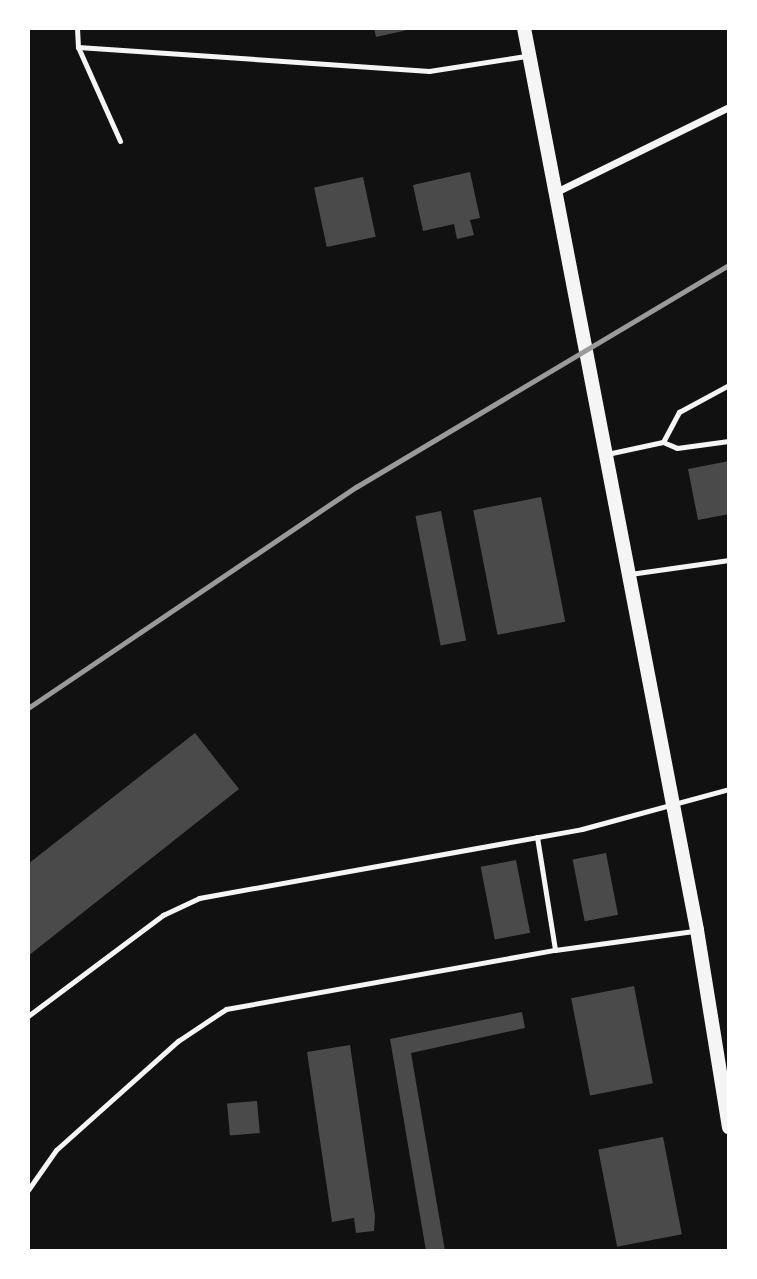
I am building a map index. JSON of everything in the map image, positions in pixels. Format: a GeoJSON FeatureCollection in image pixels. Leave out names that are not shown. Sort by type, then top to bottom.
{"type":"FeatureCollection","features":[{"type":"Feature","properties":{"kind":"main road"},"geometry":{"type":"LineString","coordinates":[[524,28],[674,804],[729,1127]]}},
{"type":"Feature","properties":{"kind":"street"},"geometry":{"type":"LineString","coordinates":[[556,192],[729,107]]}},
{"type":"Feature","properties":{"kind":"lane"},"geometry":{"type":"LineString","coordinates":[[77,28],[78,47],[120,141]]}},
{"type":"Feature","properties":{"kind":"lane"},"geometry":{"type":"LineString","coordinates":[[78,47],[429,71],[529,55]]}},
{"type":"Feature","properties":{"kind":"lane"},"geometry":{"type":"LineString","coordinates":[[663,442],[679,412],[729,385]]}},
{"type":"Feature","properties":{"kind":"lane"},"geometry":{"type":"LineString","coordinates":[[607,453],[663,442],[677,448],[729,441]]}},
{"type":"Feature","properties":{"kind":"lane"},"geometry":{"type":"LineString","coordinates":[[630,574],[729,560]]}},
{"type":"Feature","properties":{"kind":"lane"},"geometry":{"type":"LineString","coordinates":[[28,1016],[163,915],[232,889],[537,837],[729,789]]}},
{"type":"Feature","properties":{"kind":"lane"},"geometry":{"type":"LineString","coordinates":[[537,837],[555,950]]}},
{"type":"Feature","properties":{"kind":"lane"},"geometry":{"type":"LineString","coordinates":[[28,1190],[57,1150],[178,1041],[226,1009],[555,950],[697,930]]}},
{"type":"Feature","properties":{"kind":"building"},"geometry":{"type":"Polygon","coordinates":[[[374,28],[412,28],[412,29],[376,37],[374,28]]]}},
{"type":"Feature","properties":{"kind":"building"},"geometry":{"type":"Polygon","coordinates":[[[470,172],[480,218],[470,220],[474,235],[457,239],[454,224],[423,231],[413,185],[470,172]]]}},
{"type":"Feature","properties":{"kind":"building"},"geometry":{"type":"Polygon","coordinates":[[[363,177],[376,237],[327,247],[314,187],[363,177]]]}},
{"type":"Feature","properties":{"kind":"building"},"geometry":{"type":"Polygon","coordinates":[[[729,461],[729,514],[698,520],[688,469],[729,461]]]}},
{"type":"Feature","properties":{"kind":"building"},"geometry":{"type":"Polygon","coordinates":[[[541,497],[565,622],[498,635],[473,510],[541,497]]]}},
{"type":"Feature","properties":{"kind":"building"},"geometry":{"type":"Polygon","coordinates":[[[441,511],[466,641],[441,646],[415,516],[441,511]]]}},
{"type":"Feature","properties":{"kind":"building"},"geometry":{"type":"Polygon","coordinates":[[[195,733],[239,789],[28,956],[28,864],[195,733]]]}},
{"type":"Feature","properties":{"kind":"building"},"geometry":{"type":"Polygon","coordinates":[[[606,853],[618,915],[585,921],[573,859],[606,853]]]}},
{"type":"Feature","properties":{"kind":"building"},"geometry":{"type":"Polygon","coordinates":[[[516,860],[530,933],[495,940],[481,867],[516,860]]]}},
{"type":"Feature","properties":{"kind":"building"},"geometry":{"type":"Polygon","coordinates":[[[634,986],[653,1083],[590,1095],[571,998],[634,986]]]}},
{"type":"Feature","properties":{"kind":"building"},"geometry":{"type":"Polygon","coordinates":[[[522,1012],[525,1028],[411,1053],[445,1251],[426,1251],[390,1039],[522,1012]]]}},
{"type":"Feature","properties":{"kind":"building"},"geometry":{"type":"Polygon","coordinates":[[[350,1045],[375,1216],[374,1231],[356,1233],[354,1218],[332,1222],[307,1052],[350,1045]]]}},
{"type":"Feature","properties":{"kind":"building"},"geometry":{"type":"Polygon","coordinates":[[[257,1101],[260,1133],[230,1135],[227,1104],[257,1101]]]}},
{"type":"Feature","properties":{"kind":"building"},"geometry":{"type":"Polygon","coordinates":[[[663,1137],[682,1234],[617,1247],[598,1150],[663,1137]]]}},
{"type":"Feature","properties":{"kind":"railway"},"geometry":{"type":"LineString","coordinates":[[28,708],[356,487],[729,265]]}}]}
